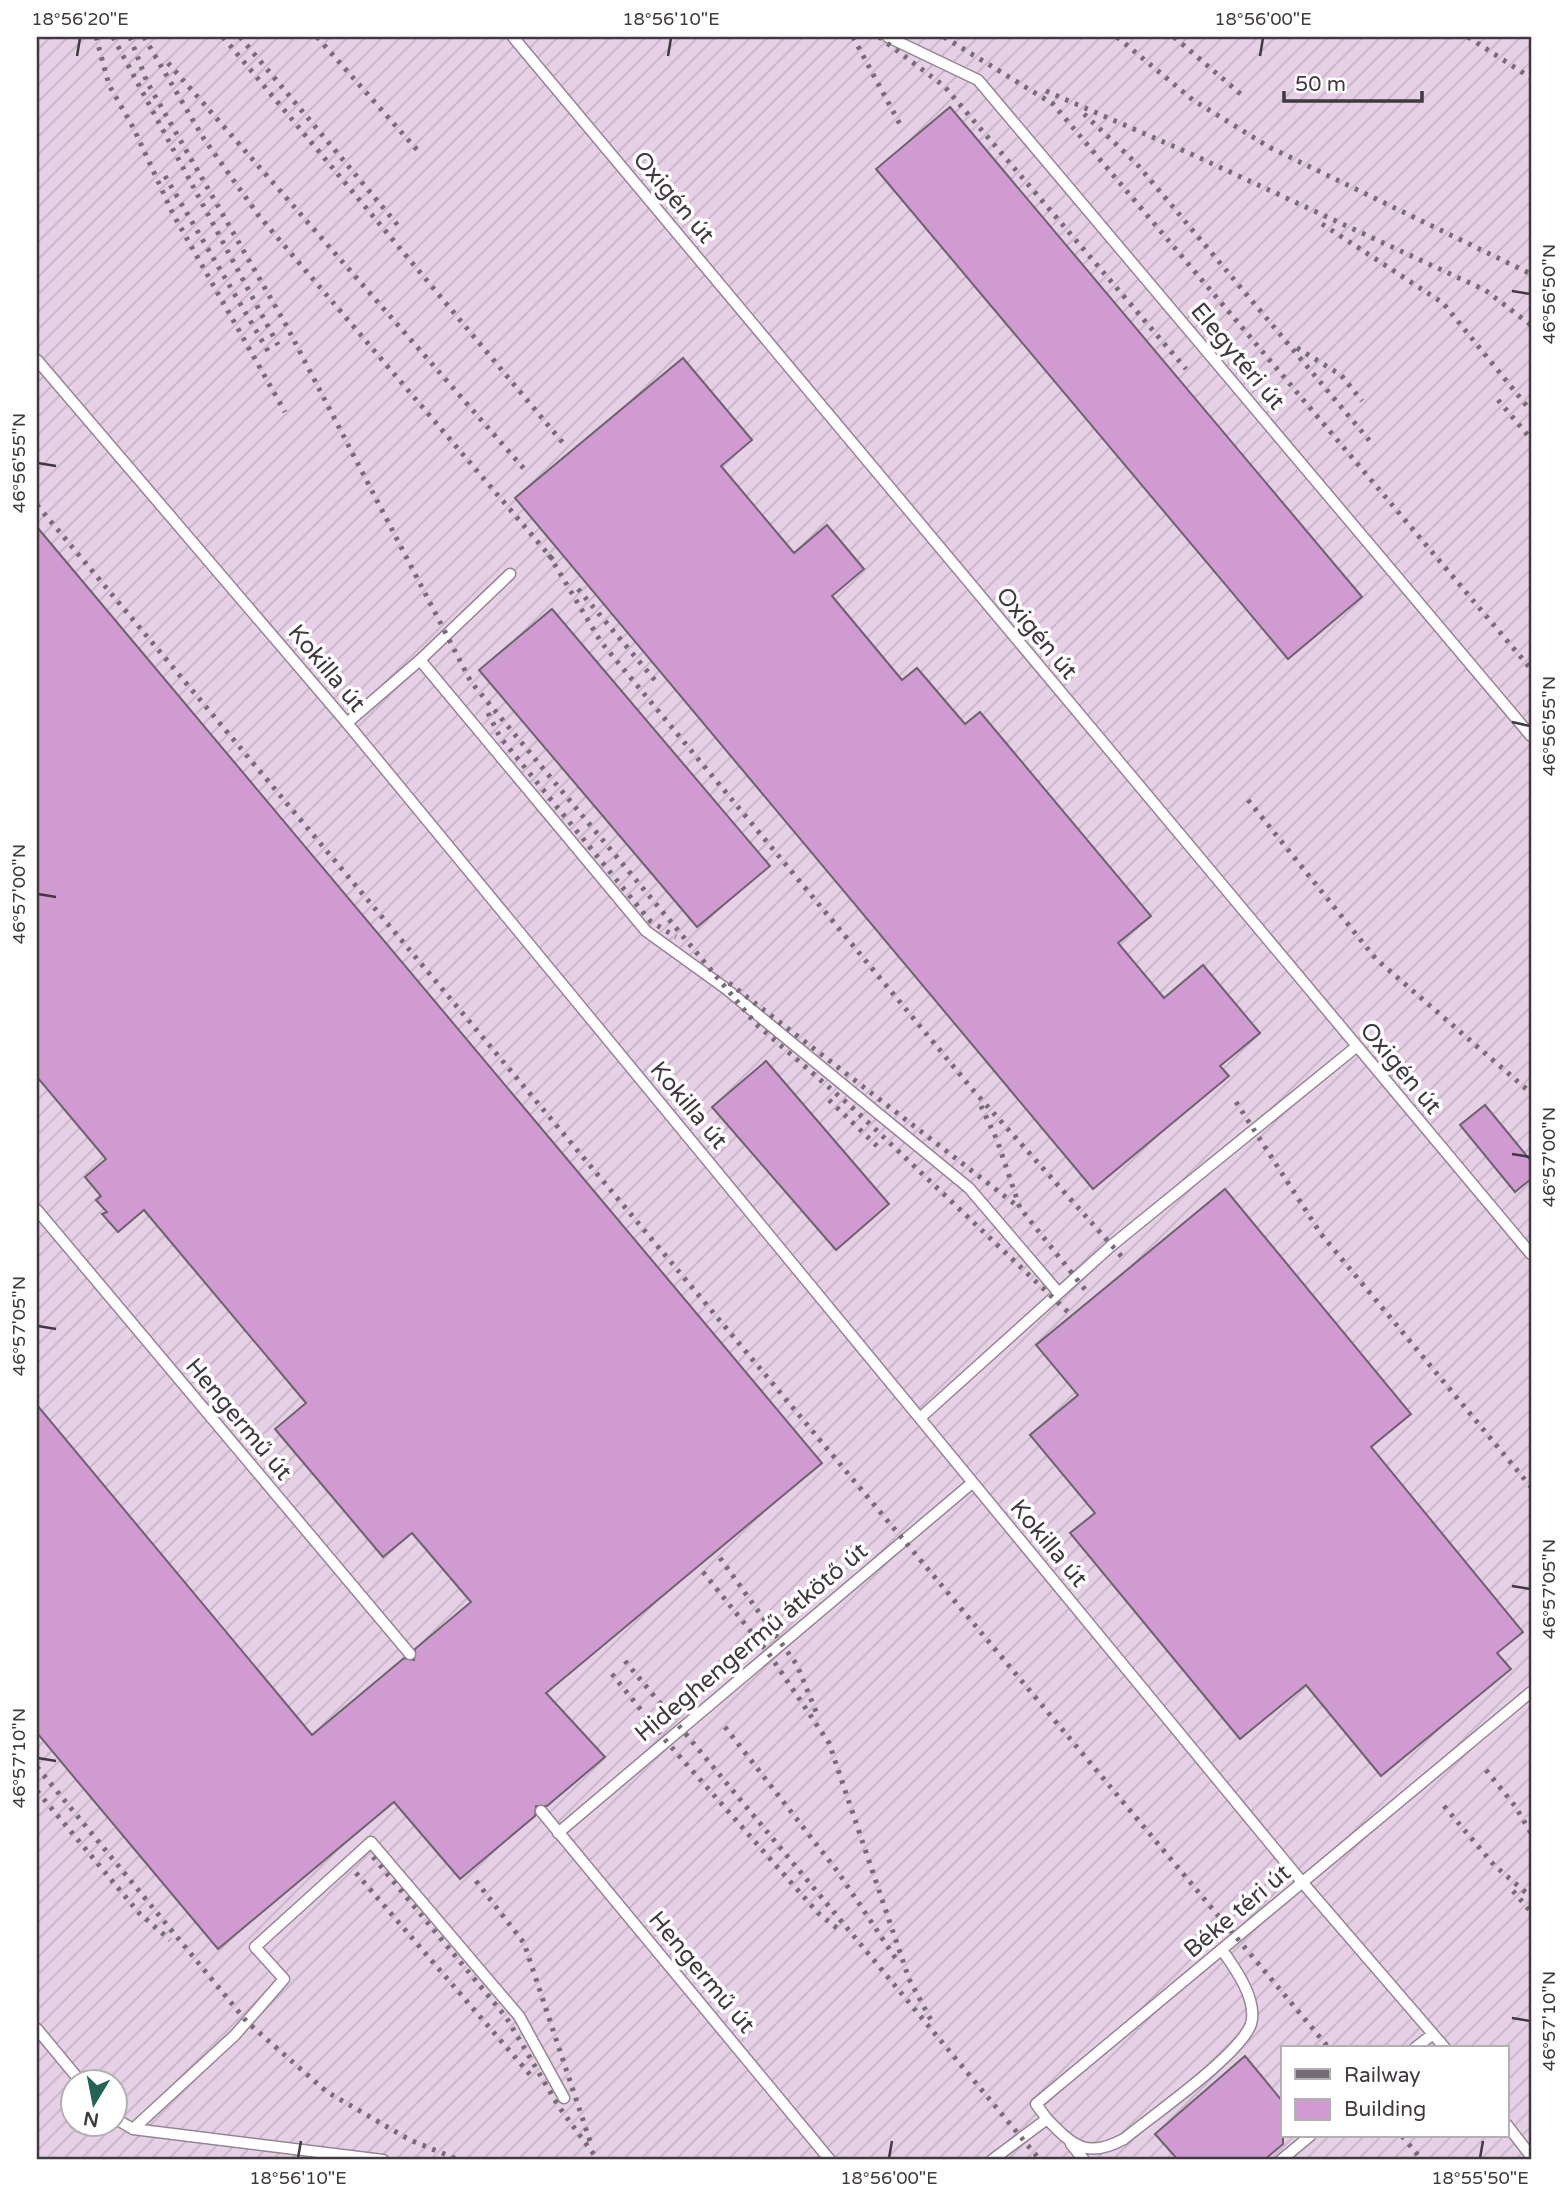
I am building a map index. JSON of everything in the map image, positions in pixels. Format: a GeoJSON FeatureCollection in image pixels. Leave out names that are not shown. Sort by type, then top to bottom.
{"type":"FeatureCollection","features":[{"type":"Feature","properties":{"kind":"lane","name":"Oxigén út"},"geometry":{"type":"LineString","coordinates":[[513,37],[1531,1254]]}},
{"type":"Feature","properties":{"kind":"lane","name":"Elegytéri út"},"geometry":{"type":"LineString","coordinates":[[887,37],[978,80],[1531,736]]}},
{"type":"Feature","properties":{"kind":"lane","name":"Kokilla út"},"geometry":{"type":"LineString","coordinates":[[37,360],[347,723],[972,1483],[1303,1882],[1443,2046]]}},
{"type":"Feature","properties":{"kind":"lane"},"geometry":{"type":"LineString","coordinates":[[347,723],[420,660],[510,574]]}},
{"type":"Feature","properties":{"kind":"lane"},"geometry":{"type":"LineString","coordinates":[[420,660],[646,931],[746,1005],[969,1188],[1058,1292]]}},
{"type":"Feature","properties":{"kind":"lane"},"geometry":{"type":"LineString","coordinates":[[920,1418],[1058,1292],[1356,1047]]}},
{"type":"Feature","properties":{"kind":"lane","name":"Hengermű út"},"geometry":{"type":"LineString","coordinates":[[37,1210],[410,1654]]}},
{"type":"Feature","properties":{"kind":"lane","name":"Hideghengermű átkötő út"},"geometry":{"type":"LineString","coordinates":[[558,1833],[972,1483]]}},
{"type":"Feature","properties":{"kind":"lane","name":"Béke téri út"},"geometry":{"type":"LineString","coordinates":[[1047,2119],[1035,2104],[1531,1692]]}},
{"type":"Feature","properties":{"kind":"lane","name":"Hengermű út"},"geometry":{"type":"LineString","coordinates":[[541,1811],[830,2160]]}},
{"type":"Feature","properties":{"kind":"lane"},"geometry":{"type":"LineString","coordinates":[[133,2129],[235,2035],[284,1979],[255,1947],[371,1842],[519,2016],[564,2098]]}},
{"type":"Feature","properties":{"kind":"lane"},"geometry":{"type":"LineString","coordinates":[[1070,2142],[1089,2150],[1116,2143],[1240,2044],[1252,2021],[1248,1998],[1240,1976],[1222,1950]]}},
{"type":"Feature","properties":{"kind":"lane"},"geometry":{"type":"LineString","coordinates":[[37,2029],[70,2068]]}},
{"type":"Feature","properties":{"kind":"lane"},"geometry":{"type":"LineString","coordinates":[[1418,2046],[1433,2034]]}},
{"type":"Feature","properties":{"kind":"lane"},"geometry":{"type":"LineString","coordinates":[[992,2160],[1047,2119],[1084,2160]]}},
{"type":"Feature","properties":{"kind":"lane"},"geometry":{"type":"LineString","coordinates":[[1508,2126],[1531,2156]]}},
{"type":"Feature","properties":{"kind":"lane"},"geometry":{"type":"LineString","coordinates":[[130,2127],[383,2160]]}},
{"type":"Feature","properties":{"kind":"lane"},"geometry":{"type":"LineString","coordinates":[[1281,2160],[1308,2138]]}},
{"type":"Feature","properties":{"kind":"shaded area"},"geometry":{"type":"Polygon","coordinates":[[[37,37],[1531,37],[1531,2160],[37,2160],[37,37]]]}},
{"type":"Feature","properties":{"kind":"building"},"geometry":{"type":"Polygon","coordinates":[[[950,107],[1362,597],[1288,659],[876,169],[950,107]]]}},
{"type":"Feature","properties":{"kind":"building"},"geometry":{"type":"Polygon","coordinates":[[[683,358],[752,440],[721,466],[794,553],[827,525],[864,569],[832,596],[902,680],[917,668],[965,724],[980,712],[1151,916],[1118,943],[1164,998],[1203,965],[1260,1033],[1220,1066],[1229,1076],[1093,1189],[515,498],[683,358]]]}},
{"type":"Feature","properties":{"kind":"building"},"geometry":{"type":"Polygon","coordinates":[[[37,527],[822,1463],[546,1693],[605,1757],[547,1806],[536,1806],[535,1816],[460,1879],[394,1802],[218,1949],[37,1733],[37,1405],[312,1735],[404,1658],[414,1660],[415,1649],[471,1602],[412,1533],[383,1557],[275,1429],[306,1403],[144,1210],[118,1232],[102,1214],[107,1212],[96,1200],[101,1196],[85,1177],[106,1159],[37,1077],[37,527]]]}},
{"type":"Feature","properties":{"kind":"building"},"geometry":{"type":"Polygon","coordinates":[[[552,609],[770,866],[697,927],[479,670],[552,609]]]}},
{"type":"Feature","properties":{"kind":"building"},"geometry":{"type":"Polygon","coordinates":[[[766,1061],[889,1204],[836,1250],[712,1107],[766,1061]]]}},
{"type":"Feature","properties":{"kind":"building"},"geometry":{"type":"Polygon","coordinates":[[[1485,1105],[1531,1161],[1531,1179],[1515,1192],[1460,1125],[1485,1105]]]}},
{"type":"Feature","properties":{"kind":"building"},"geometry":{"type":"Polygon","coordinates":[[[1225,1189],[1411,1414],[1371,1447],[1523,1632],[1497,1653],[1511,1669],[1381,1776],[1306,1685],[1240,1739],[1070,1533],[1095,1513],[1030,1435],[1078,1395],[1036,1345],[1225,1189]]]}},
{"type":"Feature","properties":{"kind":"building"},"geometry":{"type":"Polygon","coordinates":[[[1245,2056],[1281,2100],[1283,2144],[1264,2160],[1178,2160],[1155,2134],[1245,2056]]]}},
{"type":"Feature","properties":{"kind":"railway"},"geometry":{"type":"LineString","coordinates":[[96,37],[109,85],[134,129],[173,214],[285,412]]}},
{"type":"Feature","properties":{"kind":"railway"},"geometry":{"type":"LineString","coordinates":[[113,37],[278,345]]}},
{"type":"Feature","properties":{"kind":"railway"},"geometry":{"type":"LineString","coordinates":[[130,37],[147,82],[286,325],[471,682],[756,1024],[855,1110],[1068,1312]]}},
{"type":"Feature","properties":{"kind":"railway"},"geometry":{"type":"LineString","coordinates":[[144,37],[204,139],[259,216],[555,562]]}},
{"type":"Feature","properties":{"kind":"railway"},"geometry":{"type":"LineString","coordinates":[[223,37],[563,443]]}},
{"type":"Feature","properties":{"kind":"railway"},"geometry":{"type":"LineString","coordinates":[[240,37],[401,229]]}},
{"type":"Feature","properties":{"kind":"railway"},"geometry":{"type":"LineString","coordinates":[[317,37],[418,151]]}},
{"type":"Feature","properties":{"kind":"railway"},"geometry":{"type":"LineString","coordinates":[[853,37],[902,128]]}},
{"type":"Feature","properties":{"kind":"railway"},"geometry":{"type":"LineString","coordinates":[[879,37],[944,86],[1186,369]]}},
{"type":"Feature","properties":{"kind":"railway"},"geometry":{"type":"LineString","coordinates":[[944,37],[1053,104],[1531,669]]}},
{"type":"Feature","properties":{"kind":"railway"},"geometry":{"type":"LineString","coordinates":[[1117,37],[1193,100],[1269,147],[1531,274]]}},
{"type":"Feature","properties":{"kind":"railway"},"geometry":{"type":"LineString","coordinates":[[1174,37],[1243,96]]}},
{"type":"Feature","properties":{"kind":"railway"},"geometry":{"type":"LineString","coordinates":[[1468,37],[1531,78]]}},
{"type":"Feature","properties":{"kind":"railway"},"geometry":{"type":"LineString","coordinates":[[168,63],[526,471]]}},
{"type":"Feature","properties":{"kind":"railway"},"geometry":{"type":"LineString","coordinates":[[1046,91],[1189,153],[1485,290],[1531,325]]}},
{"type":"Feature","properties":{"kind":"railway"},"geometry":{"type":"LineString","coordinates":[[1084,114],[1136,163],[1374,446]]}},
{"type":"Feature","properties":{"kind":"railway"},"geometry":{"type":"LineString","coordinates":[[165,176],[268,351]]}},
{"type":"Feature","properties":{"kind":"railway"},"geometry":{"type":"LineString","coordinates":[[1322,224],[1443,303],[1531,411]]}},
{"type":"Feature","properties":{"kind":"railway"},"geometry":{"type":"LineString","coordinates":[[1297,348],[1341,375],[1362,401]]}},
{"type":"Feature","properties":{"kind":"railway"},"geometry":{"type":"LineString","coordinates":[[1498,400],[1531,439]]}},
{"type":"Feature","properties":{"kind":"railway"},"geometry":{"type":"LineString","coordinates":[[37,505],[1327,2046]]}},
{"type":"Feature","properties":{"kind":"railway"},"geometry":{"type":"LineString","coordinates":[[549,555],[601,642],[973,1090],[1123,1258]]}},
{"type":"Feature","properties":{"kind":"railway"},"geometry":{"type":"LineString","coordinates":[[578,589],[659,685]]}},
{"type":"Feature","properties":{"kind":"railway"},"geometry":{"type":"LineString","coordinates":[[488,713],[500,737],[650,921],[676,937]]}},
{"type":"Feature","properties":{"kind":"railway"},"geometry":{"type":"LineString","coordinates":[[1248,800],[1376,959],[1531,1093]]}},
{"type":"Feature","properties":{"kind":"railway"},"geometry":{"type":"LineString","coordinates":[[729,983],[1020,1208]]}},
{"type":"Feature","properties":{"kind":"railway"},"geometry":{"type":"LineString","coordinates":[[829,1100],[877,1146]]}},
{"type":"Feature","properties":{"kind":"railway"},"geometry":{"type":"LineString","coordinates":[[1236,1102],[1321,1234],[1531,1487]]}},
{"type":"Feature","properties":{"kind":"railway"},"geometry":{"type":"LineString","coordinates":[[981,1106],[997,1140],[1020,1208],[1087,1292]]}},
{"type":"Feature","properties":{"kind":"railway"},"geometry":{"type":"LineString","coordinates":[[720,1558],[797,1665],[817,1714]]}},
{"type":"Feature","properties":{"kind":"railway"},"geometry":{"type":"LineString","coordinates":[[703,1572],[769,1654],[829,1743],[909,1979],[931,2020]]}},
{"type":"Feature","properties":{"kind":"railway"},"geometry":{"type":"LineString","coordinates":[[625,1661],[1040,2160]]}},
{"type":"Feature","properties":{"kind":"railway"},"geometry":{"type":"LineString","coordinates":[[612,1674],[666,1741],[818,1913],[838,1929]]}},
{"type":"Feature","properties":{"kind":"railway"},"geometry":{"type":"LineString","coordinates":[[725,1727],[838,1872],[898,1962]]}},
{"type":"Feature","properties":{"kind":"railway"},"geometry":{"type":"LineString","coordinates":[[37,1767],[247,2022],[327,2092],[410,2140],[459,2160]]}},
{"type":"Feature","properties":{"kind":"railway"},"geometry":{"type":"LineString","coordinates":[[1486,1770],[1515,1806],[1531,1833]]}},
{"type":"Feature","properties":{"kind":"railway"},"geometry":{"type":"LineString","coordinates":[[37,1791],[139,1913],[170,1940]]}},
{"type":"Feature","properties":{"kind":"railway"},"geometry":{"type":"LineString","coordinates":[[1444,1806],[1494,1865],[1531,1897]]}},
{"type":"Feature","properties":{"kind":"railway"},"geometry":{"type":"LineString","coordinates":[[373,1857],[506,2017],[559,2107],[598,2160]]}},
{"type":"Feature","properties":{"kind":"railway"},"geometry":{"type":"LineString","coordinates":[[356,1873],[533,2078]]}},
{"type":"Feature","properties":{"kind":"railway"},"geometry":{"type":"LineString","coordinates":[[476,1881],[524,1943],[590,2141]]}},
{"type":"Feature","properties":{"kind":"railway"},"geometry":{"type":"LineString","coordinates":[[1513,1891],[1531,1912]]}},
{"type":"Feature","properties":{"kind":"railway"},"geometry":{"type":"LineString","coordinates":[[1404,2138],[1422,2160]]}}]}
